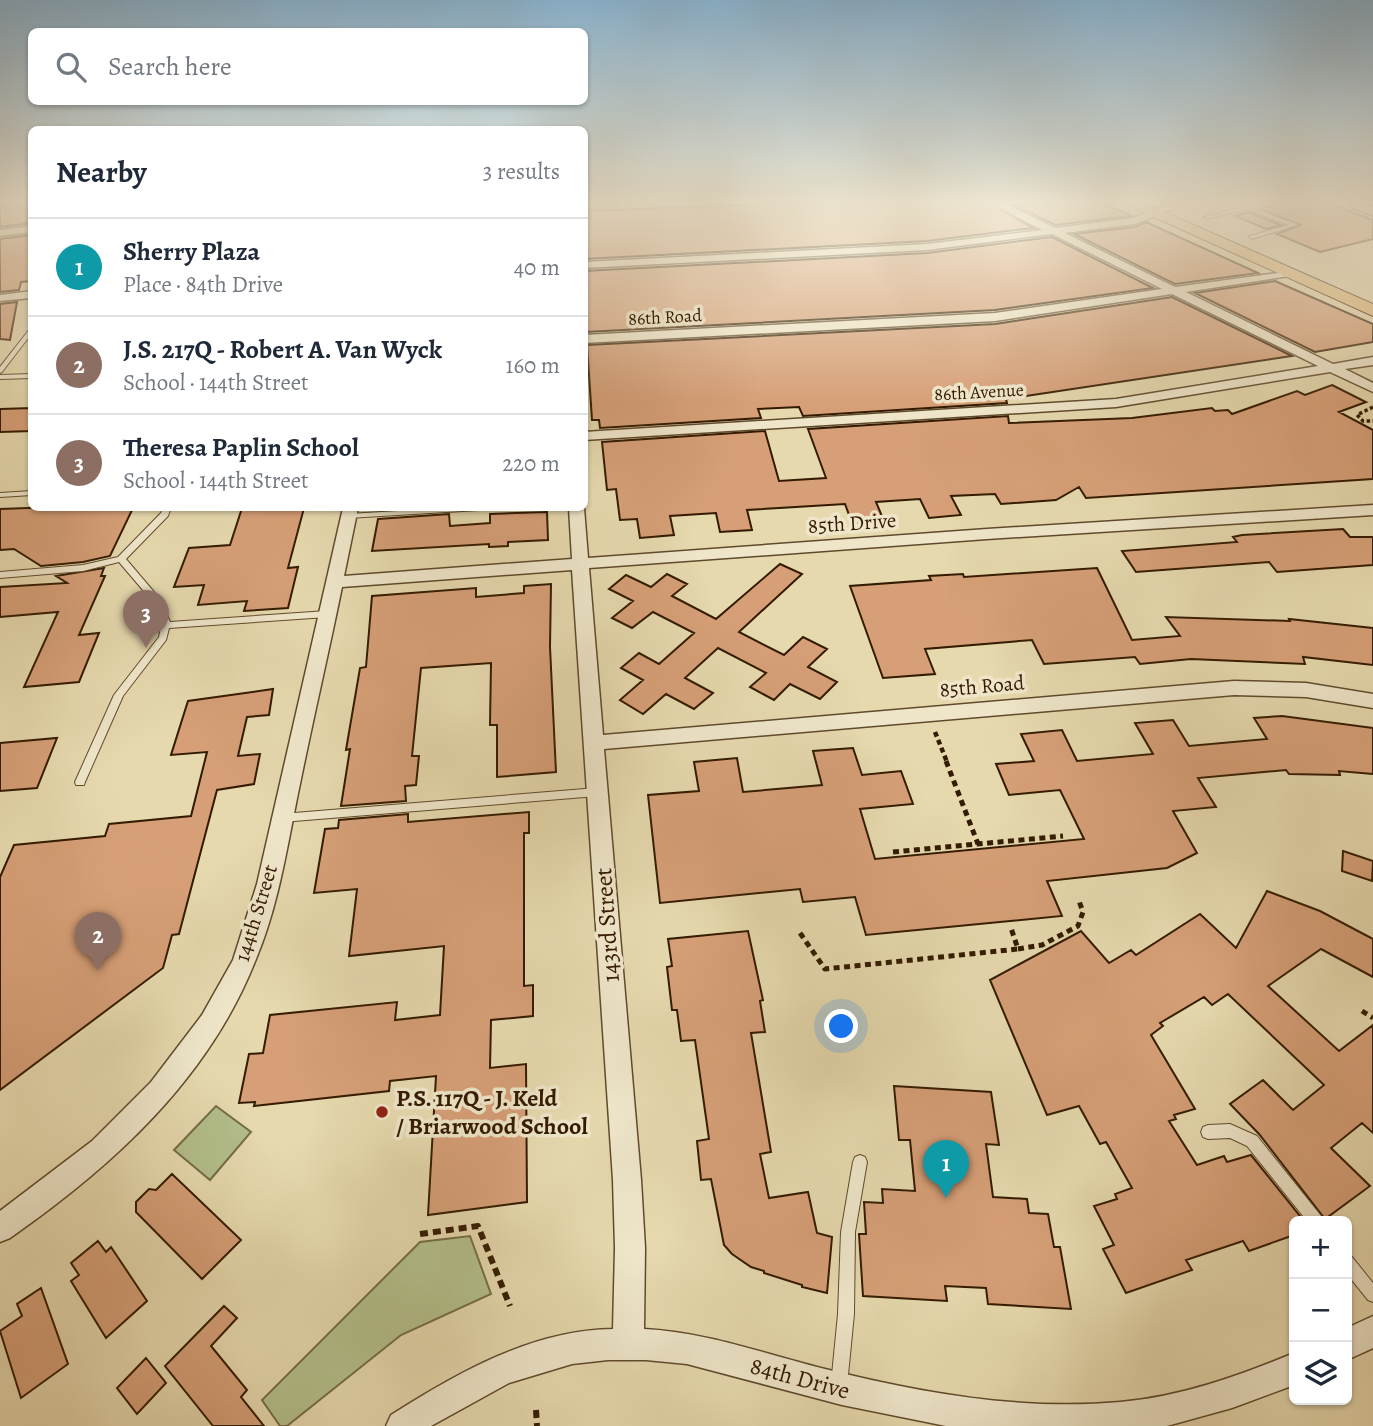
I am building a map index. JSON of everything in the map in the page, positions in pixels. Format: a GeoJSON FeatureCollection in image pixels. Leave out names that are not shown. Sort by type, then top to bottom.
{"type":"FeatureCollection","features":[{"type":"Feature","properties":{"kind":"main road"},"geometry":{"type":"LineString","coordinates":[[1283,271],[1373,311]]}},
{"type":"Feature","properties":{"kind":"street"},"geometry":{"type":"LineString","coordinates":[[1135,271],[1373,387]]}},
{"type":"Feature","properties":{"kind":"street","name":"86th Road"},"geometry":{"type":"LineString","coordinates":[[588,339],[995,317],[1178,292],[1289,273]]}},
{"type":"Feature","properties":{"kind":"street"},"geometry":{"type":"LineString","coordinates":[[0,298],[28,294]]}},
{"type":"Feature","properties":{"kind":"street","name":"86th Avenue"},"geometry":{"type":"LineString","coordinates":[[588,436],[1116,403],[1373,361]]}},
{"type":"Feature","properties":{"kind":"street","name":"85th Drive"},"geometry":{"type":"LineString","coordinates":[[334,582],[987,534],[1373,510]]}},
{"type":"Feature","properties":{"kind":"street","name":"143rd Street"},"geometry":{"type":"LineString","coordinates":[[576,511],[627,1180],[631,1248],[628,1343]]}},
{"type":"Feature","properties":{"kind":"street","name":"144th Street"},"geometry":{"type":"LineString","coordinates":[[0,1228],[54,1192],[114,1142],[160,1091],[203,1036],[234,984],[265,897],[349,512]]}},
{"type":"Feature","properties":{"kind":"street","name":"85th Road"},"geometry":{"type":"LineString","coordinates":[[594,743],[1234,688],[1306,690],[1373,701]]}},
{"type":"Feature","properties":{"kind":"street"},"geometry":{"type":"LineString","coordinates":[[1352,1342],[1373,1331]]}},
{"type":"Feature","properties":{"kind":"street","name":"84th Drive"},"geometry":{"type":"LineString","coordinates":[[402,1426],[467,1385],[522,1361],[575,1347],[628,1343],[660,1345],[717,1356],[839,1389],[977,1421],[1123,1418],[1218,1395],[1289,1371]]}},
{"type":"Feature","properties":{"kind":"lane"},"geometry":{"type":"LineString","coordinates":[[0,371],[28,333]]}},
{"type":"Feature","properties":{"kind":"lane"},"geometry":{"type":"LineString","coordinates":[[0,377],[28,376]]}},
{"type":"Feature","properties":{"kind":"lane"},"geometry":{"type":"LineString","coordinates":[[0,495],[28,494]]}},
{"type":"Feature","properties":{"kind":"lane"},"geometry":{"type":"LineString","coordinates":[[0,575],[83,568],[121,559],[166,511]]}},
{"type":"Feature","properties":{"kind":"lane"},"geometry":{"type":"LineString","coordinates":[[349,512],[382,511]]}},
{"type":"Feature","properties":{"kind":"lane"},"geometry":{"type":"LineString","coordinates":[[80,782],[119,695],[163,638],[165,625],[157,601],[121,559]]}},
{"type":"Feature","properties":{"kind":"lane"},"geometry":{"type":"LineString","coordinates":[[165,625],[327,614]]}},
{"type":"Feature","properties":{"kind":"lane"},"geometry":{"type":"LineString","coordinates":[[282,818],[598,792]]}},
{"type":"Feature","properties":{"kind":"lane"},"geometry":{"type":"LineString","coordinates":[[1208,1132],[1230,1131],[1252,1141],[1312,1216]]}},
{"type":"Feature","properties":{"kind":"lane"},"geometry":{"type":"LineString","coordinates":[[839,1389],[846,1314],[848,1232],[860,1162]]}},
{"type":"Feature","properties":{"kind":"lane"},"geometry":{"type":"LineString","coordinates":[[1352,1268],[1373,1295]]}},
{"type":"Feature","properties":{"kind":"path"},"geometry":{"type":"LineString","coordinates":[[1373,407],[1357,415],[1363,421],[1373,421]]}},
{"type":"Feature","properties":{"kind":"path"},"geometry":{"type":"LineString","coordinates":[[935,732],[978,844]]}},
{"type":"Feature","properties":{"kind":"path"},"geometry":{"type":"LineString","coordinates":[[893,852],[1063,836]]}},
{"type":"Feature","properties":{"kind":"path"},"geometry":{"type":"LineString","coordinates":[[800,933],[825,969],[1017,949],[1042,945],[1078,926],[1083,920],[1079,901]]}},
{"type":"Feature","properties":{"kind":"path"},"geometry":{"type":"LineString","coordinates":[[1011,928],[1017,949]]}},
{"type":"Feature","properties":{"kind":"path"},"geometry":{"type":"LineString","coordinates":[[1362,1012],[1373,1018]]}},
{"type":"Feature","properties":{"kind":"path"},"geometry":{"type":"LineString","coordinates":[[420,1234],[478,1226],[510,1306]]}},
{"type":"Feature","properties":{"kind":"path"},"geometry":{"type":"LineString","coordinates":[[536,1410],[537,1426]]}},
{"type":"Feature","properties":{"kind":"green space"},"geometry":{"type":"Polygon","coordinates":[[[216,1106],[251,1132],[210,1180],[174,1150],[216,1106]]]}},
{"type":"Feature","properties":{"kind":"green space"},"geometry":{"type":"Polygon","coordinates":[[[470,1236],[491,1294],[401,1335],[287,1426],[280,1426],[262,1400],[420,1242],[470,1236]]]}},
{"type":"Feature","properties":{"kind":"building"},"geometry":{"type":"Polygon","coordinates":[[[0,271],[28,271],[28,281],[21,282],[19,290],[0,292],[0,271]]]}},
{"type":"Feature","properties":{"kind":"building"},"geometry":{"type":"Polygon","coordinates":[[[588,271],[1118,271],[1153,288],[995,310],[588,332],[588,271]]]}},
{"type":"Feature","properties":{"kind":"building"},"geometry":{"type":"Polygon","coordinates":[[[1148,271],[1253,271],[1258,273],[1175,284],[1148,271]]]}},
{"type":"Feature","properties":{"kind":"building"},"geometry":{"type":"Polygon","coordinates":[[[1275,281],[1373,324],[1373,342],[1315,352],[1195,293],[1275,281]]]}},
{"type":"Feature","properties":{"kind":"building"},"geometry":{"type":"Polygon","coordinates":[[[1172,297],[1292,356],[1006,399],[1007,403],[803,416],[799,407],[758,409],[761,418],[600,428],[599,420],[592,420],[588,345],[995,324],[1172,297]]]}},
{"type":"Feature","properties":{"kind":"building"},"geometry":{"type":"Polygon","coordinates":[[[17,302],[10,340],[0,339],[0,304],[17,302]]]}},
{"type":"Feature","properties":{"kind":"building"},"geometry":{"type":"Polygon","coordinates":[[[1332,385],[1366,402],[1339,412],[1373,430],[1373,479],[1086,498],[1079,487],[1056,500],[1001,504],[995,494],[951,496],[961,515],[929,518],[920,499],[876,502],[884,521],[852,523],[845,504],[747,510],[752,530],[720,532],[716,513],[670,516],[674,535],[640,538],[637,519],[620,520],[616,489],[607,490],[602,442],[765,431],[779,481],[826,478],[808,429],[1008,416],[1009,423],[1132,418],[1212,408],[1215,411],[1228,410],[1232,414],[1297,391],[1305,395],[1332,385]]]}},
{"type":"Feature","properties":{"kind":"building"},"geometry":{"type":"Polygon","coordinates":[[[28,408],[28,431],[0,432],[0,409],[28,408]]]}},
{"type":"Feature","properties":{"kind":"building"},"geometry":{"type":"Polygon","coordinates":[[[0,509],[132,511],[110,556],[41,566],[14,549],[0,550],[0,509]]]}},
{"type":"Feature","properties":{"kind":"building"},"geometry":{"type":"Polygon","coordinates":[[[241,511],[303,511],[288,568],[298,567],[288,608],[244,611],[247,601],[198,605],[204,585],[174,587],[189,548],[230,545],[241,511]]]}},
{"type":"Feature","properties":{"kind":"building"},"geometry":{"type":"Polygon","coordinates":[[[547,512],[548,540],[508,542],[508,546],[489,547],[489,544],[372,551],[378,519],[449,514],[450,526],[490,523],[490,514],[547,512]]]}},
{"type":"Feature","properties":{"kind":"building"},"geometry":{"type":"Polygon","coordinates":[[[1343,529],[1350,537],[1373,537],[1373,565],[1277,572],[1269,562],[1136,572],[1122,551],[1237,542],[1233,537],[1242,535],[1343,529]]]}},
{"type":"Feature","properties":{"kind":"building"},"geometry":{"type":"Polygon","coordinates":[[[780,564],[802,574],[739,632],[784,655],[803,637],[827,649],[808,667],[837,682],[820,699],[790,684],[774,700],[750,687],[766,673],[718,648],[685,678],[713,693],[694,709],[666,694],[643,714],[620,700],[643,680],[621,668],[639,653],[659,664],[694,633],[653,612],[632,628],[612,618],[633,601],[609,589],[626,575],[651,587],[667,574],[687,584],[672,596],[716,619],[780,564]]]}},
{"type":"Feature","properties":{"kind":"building"},"geometry":{"type":"Polygon","coordinates":[[[104,568],[101,576],[105,576],[79,635],[99,633],[79,682],[24,687],[58,612],[0,617],[0,587],[67,583],[56,576],[104,568]]]}},
{"type":"Feature","properties":{"kind":"building"},"geometry":{"type":"Polygon","coordinates":[[[1097,568],[1132,640],[1180,636],[1166,617],[1290,621],[1289,619],[1373,628],[1373,665],[1303,657],[1305,664],[1191,659],[1140,664],[1135,657],[1044,664],[1032,640],[925,649],[935,674],[883,678],[850,586],[931,580],[929,576],[963,574],[964,577],[1097,568]]]}},
{"type":"Feature","properties":{"kind":"building"},"geometry":{"type":"Polygon","coordinates":[[[551,584],[550,647],[556,772],[497,777],[497,725],[490,725],[491,663],[421,668],[412,756],[419,756],[416,785],[405,786],[406,801],[341,806],[350,749],[346,750],[360,668],[366,667],[372,596],[476,588],[476,597],[524,593],[524,586],[551,584]]]}},
{"type":"Feature","properties":{"kind":"building"},"geometry":{"type":"Polygon","coordinates":[[[273,689],[269,715],[247,717],[238,756],[260,754],[254,784],[217,790],[179,934],[172,935],[163,968],[0,1090],[0,877],[14,845],[105,836],[109,824],[191,816],[207,752],[171,755],[188,701],[273,689]]]}},
{"type":"Feature","properties":{"kind":"building"},"geometry":{"type":"Polygon","coordinates":[[[1282,716],[1373,728],[1373,774],[1339,771],[1340,775],[1289,774],[1286,770],[1198,778],[1216,807],[1173,811],[1197,853],[1167,868],[1047,881],[1062,916],[866,935],[855,897],[803,902],[800,889],[660,903],[648,795],[699,791],[694,762],[737,758],[743,792],[822,785],[813,751],[853,748],[862,775],[901,771],[913,804],[860,809],[875,859],[1084,839],[1060,790],[1009,795],[996,764],[1034,761],[1021,734],[1062,730],[1077,761],[1153,754],[1135,723],[1173,720],[1189,746],[1267,739],[1254,718],[1282,716]]]}},
{"type":"Feature","properties":{"kind":"building"},"geometry":{"type":"Polygon","coordinates":[[[57,738],[37,788],[0,791],[0,743],[57,738]]]}},
{"type":"Feature","properties":{"kind":"building"},"geometry":{"type":"Polygon","coordinates":[[[529,812],[529,833],[524,833],[524,986],[533,985],[533,1016],[491,1020],[490,1068],[526,1064],[527,1202],[428,1215],[436,1076],[390,1081],[389,1091],[254,1106],[255,1102],[239,1103],[249,1054],[263,1053],[270,1015],[397,1002],[395,1020],[440,1015],[444,946],[349,956],[357,889],[314,893],[325,829],[338,828],[339,820],[408,814],[408,822],[529,812]]]}},
{"type":"Feature","properties":{"kind":"building"},"geometry":{"type":"Polygon","coordinates":[[[1343,851],[1373,861],[1372,881],[1342,871],[1343,851]]]}},
{"type":"Feature","properties":{"kind":"building"},"geometry":{"type":"Polygon","coordinates":[[[1267,891],[1320,911],[1373,939],[1373,977],[1321,949],[1268,986],[1339,1051],[1373,1025],[1373,1133],[1362,1123],[1331,1148],[1370,1186],[1329,1216],[1323,1216],[1259,1134],[1230,1104],[1263,1080],[1293,1110],[1324,1085],[1228,994],[1212,1005],[1204,997],[1160,1023],[1163,1026],[1151,1035],[1195,1109],[1174,1115],[1176,1119],[1169,1121],[1197,1165],[1224,1156],[1227,1162],[1251,1155],[1300,1216],[1289,1216],[1289,1237],[1249,1251],[1243,1241],[1186,1260],[1192,1270],[1126,1293],[1103,1249],[1114,1245],[1094,1206],[1117,1199],[1115,1194],[1132,1188],[1106,1142],[1100,1144],[1079,1106],[1047,1115],[990,980],[1081,931],[1109,963],[1131,950],[1136,955],[1200,914],[1236,948],[1267,891]]]}},
{"type":"Feature","properties":{"kind":"building"},"geometry":{"type":"Polygon","coordinates":[[[748,931],[763,1000],[760,1001],[765,1032],[751,1033],[771,1152],[760,1154],[769,1198],[808,1192],[817,1233],[832,1237],[827,1293],[764,1273],[732,1254],[724,1245],[711,1179],[701,1180],[697,1141],[709,1139],[695,1040],[681,1041],[677,1010],[672,1010],[667,967],[672,966],[668,939],[748,931]]]}},
{"type":"Feature","properties":{"kind":"building"},"geometry":{"type":"Polygon","coordinates":[[[894,1086],[991,1092],[999,1145],[986,1144],[993,1197],[1027,1199],[1029,1213],[1048,1214],[1054,1247],[1060,1247],[1071,1309],[988,1304],[986,1288],[945,1286],[947,1301],[863,1296],[859,1234],[866,1234],[864,1202],[883,1203],[882,1189],[915,1191],[910,1140],[899,1140],[894,1086]]]}},
{"type":"Feature","properties":{"kind":"building"},"geometry":{"type":"Polygon","coordinates":[[[172,1174],[241,1240],[202,1279],[136,1212],[136,1202],[149,1189],[156,1190],[172,1174]]]}},
{"type":"Feature","properties":{"kind":"building"},"geometry":{"type":"Polygon","coordinates":[[[98,1241],[106,1252],[111,1247],[147,1301],[106,1338],[71,1281],[79,1275],[71,1263],[98,1241]]]}},
{"type":"Feature","properties":{"kind":"building"},"geometry":{"type":"Polygon","coordinates":[[[41,1288],[68,1364],[21,1398],[0,1331],[22,1316],[17,1304],[41,1288]]]}},
{"type":"Feature","properties":{"kind":"building"},"geometry":{"type":"Polygon","coordinates":[[[224,1306],[237,1318],[211,1346],[247,1390],[241,1397],[264,1426],[213,1426],[165,1366],[224,1306]]]}},
{"type":"Feature","properties":{"kind":"building"},"geometry":{"type":"Polygon","coordinates":[[[146,1358],[166,1383],[137,1414],[117,1388],[146,1358]]]}},
{"type":"Feature","properties":{"kind":"place","name":"Theresa Paplin School"},"geometry":{"type":"Point","coordinates":[146,648]}},
{"type":"Feature","properties":{"kind":"place","name":"J.S. 217Q - Robert A. Van Wyck"},"geometry":{"type":"Point","coordinates":[98,970]}},
{"type":"Feature","properties":{"kind":"place","name":"P.S. 117Q - J. Keld / Briarwood School"},"geometry":{"type":"Point","coordinates":[382,1112]}},
{"type":"Feature","properties":{"kind":"place","name":"Sherry Plaza"},"geometry":{"type":"Point","coordinates":[946,1198]}}]}
